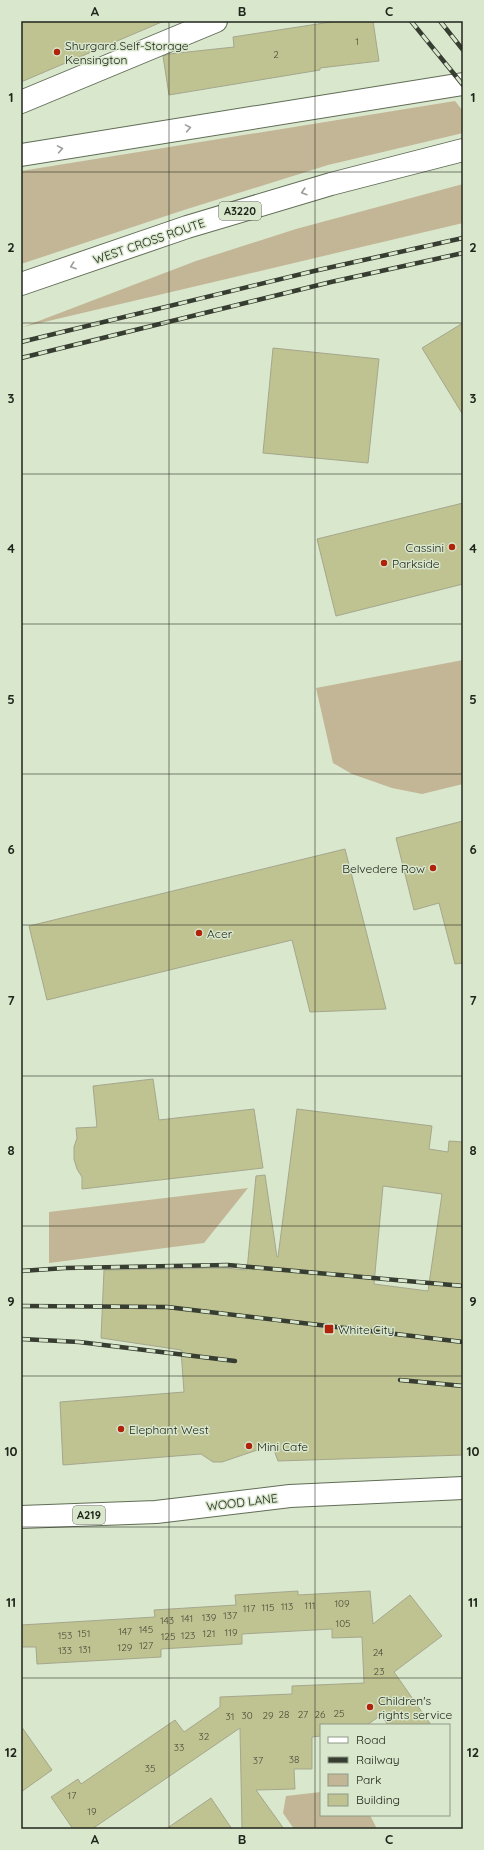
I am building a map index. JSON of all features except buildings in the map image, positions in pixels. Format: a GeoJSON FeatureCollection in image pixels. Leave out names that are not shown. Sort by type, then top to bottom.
{"type":"FeatureCollection","features":[{"type":"Feature","properties":{"kind":"main road"},"geometry":{"type":"LineString","coordinates":[[21,102],[216,21]]}},
{"type":"Feature","properties":{"kind":"main road"},"geometry":{"type":"LineString","coordinates":[[244,118],[463,70]]}},
{"type":"Feature","properties":{"kind":"main road"},"geometry":{"type":"LineString","coordinates":[[21,155],[463,84]]}},
{"type":"Feature","properties":{"kind":"main road","name":"WEST CROSS ROUTE"},"geometry":{"type":"LineString","coordinates":[[21,284],[187,227],[331,184],[463,150]]}},
{"type":"Feature","properties":{"kind":"main road","name":"A3220"},"geometry":{"type":"LineString","coordinates":[[331,184],[463,163]]}},
{"type":"Feature","properties":{"kind":"main road","name":"WOOD LANE"},"geometry":{"type":"LineString","coordinates":[[21,1517],[156,1512],[290,1496],[463,1488]]}},
{"type":"Feature","properties":{"kind":"green space"},"geometry":{"type":"Polygon","coordinates":[[[455,101],[463,111],[463,133],[328,165],[184,210],[21,264],[21,171],[455,101]]]}},
{"type":"Feature","properties":{"kind":"green space"},"geometry":{"type":"Polygon","coordinates":[[[463,184],[463,223],[23,327],[196,261],[296,229],[463,184]]]}},
{"type":"Feature","properties":{"kind":"green space"},"geometry":{"type":"Polygon","coordinates":[[[463,660],[463,784],[422,794],[392,788],[352,774],[333,763],[316,688],[463,660]]]}},
{"type":"Feature","properties":{"kind":"green space"},"geometry":{"type":"Polygon","coordinates":[[[248,1188],[204,1243],[49,1263],[49,1212],[248,1188]]]}},
{"type":"Feature","properties":{"kind":"green space"},"geometry":{"type":"Polygon","coordinates":[[[320,1792],[320,1816],[370,1816],[377,1829],[294,1829],[283,1813],[286,1796],[320,1792]]]}},
{"type":"Feature","properties":{"kind":"railway"},"geometry":{"type":"LineString","coordinates":[[411,21],[463,85]]}},
{"type":"Feature","properties":{"kind":"railway"},"geometry":{"type":"LineString","coordinates":[[440,21],[463,50]]}},
{"type":"Feature","properties":{"kind":"railway"},"geometry":{"type":"LineString","coordinates":[[21,342],[314,271],[463,238]]}},
{"type":"Feature","properties":{"kind":"railway"},"geometry":{"type":"LineString","coordinates":[[21,358],[331,282],[463,253]]}},
{"type":"Feature","properties":{"kind":"railway"},"geometry":{"type":"LineString","coordinates":[[21,1271],[65,1268],[228,1265],[463,1286]]}},
{"type":"Feature","properties":{"kind":"railway"},"geometry":{"type":"LineString","coordinates":[[21,1306],[167,1307],[463,1342]]}},
{"type":"Feature","properties":{"kind":"railway"},"geometry":{"type":"LineString","coordinates":[[21,1339],[79,1342],[235,1361]]}},
{"type":"Feature","properties":{"kind":"railway"},"geometry":{"type":"LineString","coordinates":[[400,1380],[463,1386]]}},
{"type":"Feature","properties":{"kind":"place","name":"Shurgard Self-Storage Kensington"},"geometry":{"type":"Point","coordinates":[57,52]}},
{"type":"Feature","properties":{"kind":"place","name":"Cassini"},"geometry":{"type":"Point","coordinates":[452,547]}},
{"type":"Feature","properties":{"kind":"place","name":"Parkside"},"geometry":{"type":"Point","coordinates":[384,563]}},
{"type":"Feature","properties":{"kind":"place","name":"Belvedere Row"},"geometry":{"type":"Point","coordinates":[433,868]}},
{"type":"Feature","properties":{"kind":"place","name":"Acer"},"geometry":{"type":"Point","coordinates":[199,933]}},
{"type":"Feature","properties":{"kind":"place","name":"White City"},"geometry":{"type":"Point","coordinates":[329,1329]}},
{"type":"Feature","properties":{"kind":"place","name":"Elephant West"},"geometry":{"type":"Point","coordinates":[121,1429]}},
{"type":"Feature","properties":{"kind":"place","name":"Mini Cafe"},"geometry":{"type":"Point","coordinates":[249,1446]}},
{"type":"Feature","properties":{"kind":"place","name":"Children's rights service"},"geometry":{"type":"Point","coordinates":[370,1707]}}]}
